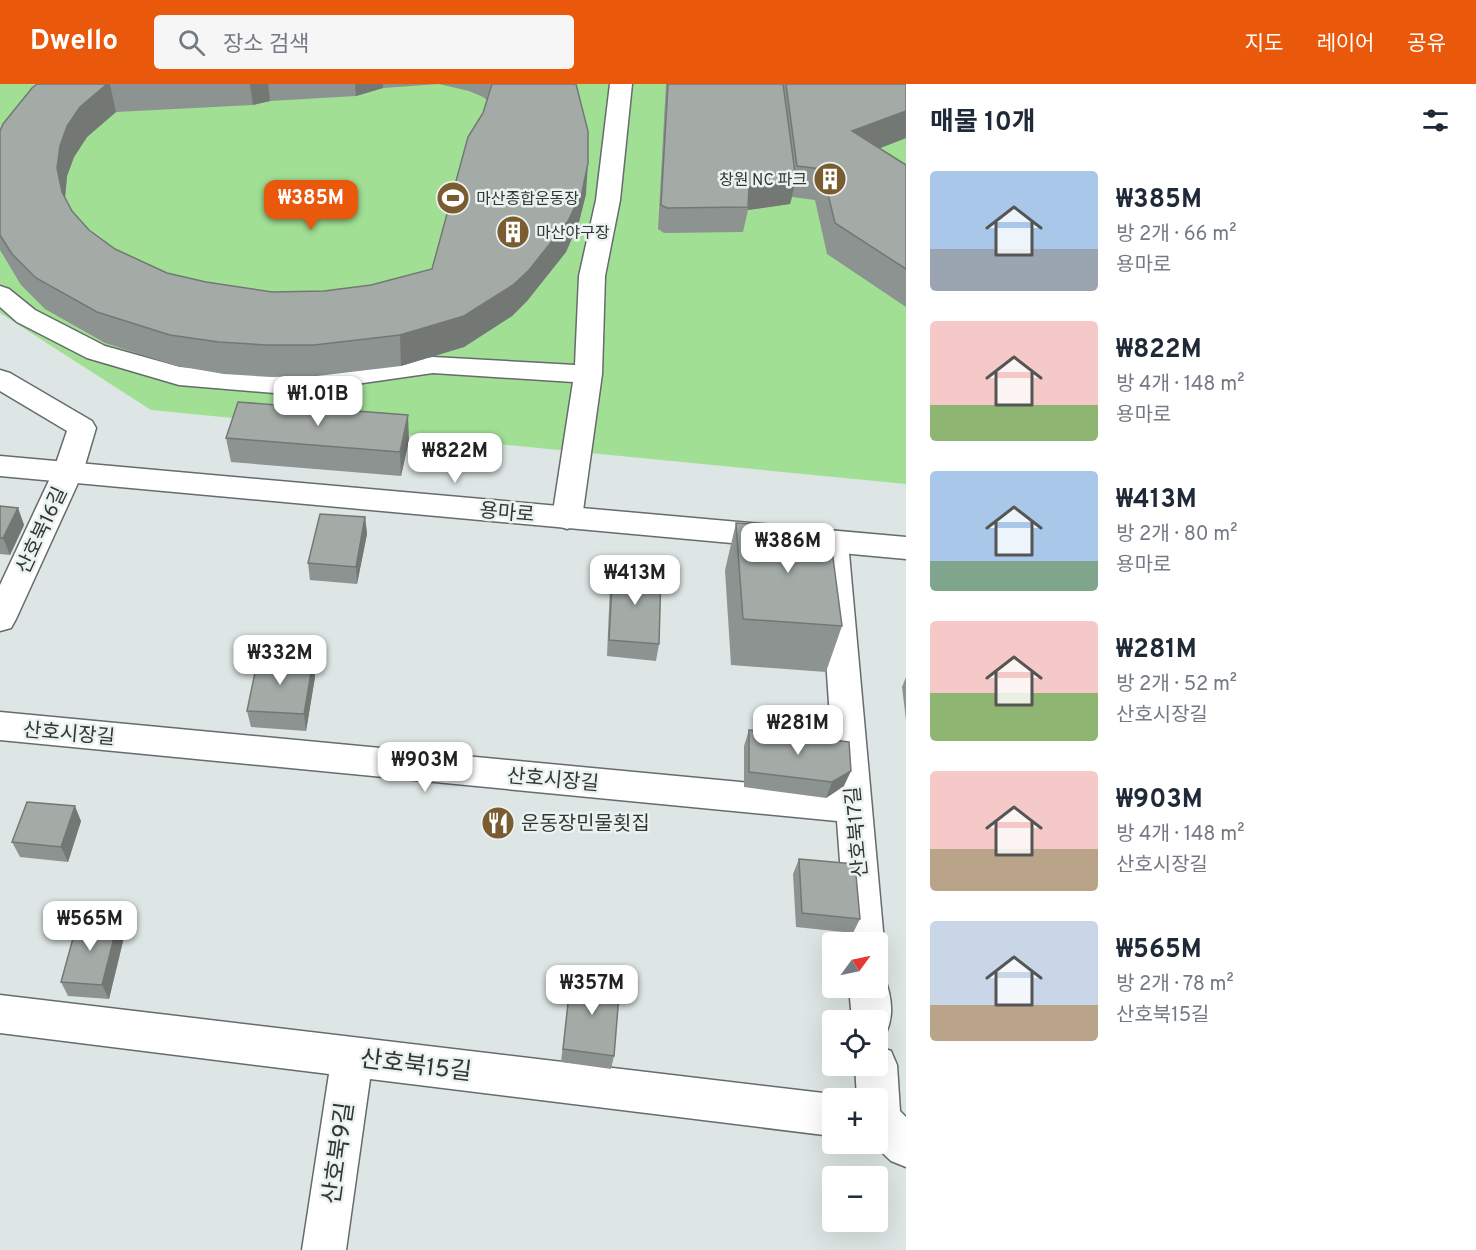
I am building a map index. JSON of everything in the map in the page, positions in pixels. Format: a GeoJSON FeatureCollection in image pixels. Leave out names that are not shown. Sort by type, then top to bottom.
{"type":"FeatureCollection","features":[{"type":"Feature","properties":{"kind":"street"},"geometry":{"type":"LineString","coordinates":[[567,518],[588,374],[592,276],[608,200],[621,84]]}},
{"type":"Feature","properties":{"kind":"street"},"geometry":{"type":"LineString","coordinates":[[0,294],[26,316],[96,352],[179,376],[286,386],[433,365],[588,374]]}},
{"type":"Feature","properties":{"kind":"street","name":"산호북16길"},"geometry":{"type":"LineString","coordinates":[[0,379],[82,428],[68,472],[0,619]]}},
{"type":"Feature","properties":{"kind":"street","name":"용마로"},"geometry":{"type":"LineString","coordinates":[[0,466],[906,548]]}},
{"type":"Feature","properties":{"kind":"street","name":"산호북17길"},"geometry":{"type":"LineString","coordinates":[[833,542],[865,932]]}},
{"type":"Feature","properties":{"kind":"street","name":"산호시장길"},"geometry":{"type":"LineString","coordinates":[[0,726],[855,808]]}},
{"type":"Feature","properties":{"kind":"street","name":"산호북15길"},"geometry":{"type":"LineString","coordinates":[[0,1014],[822,1114]]}},
{"type":"Feature","properties":{"kind":"street","name":"산호북9길"},"geometry":{"type":"LineString","coordinates":[[324,1250],[352,1057]]}},
{"type":"Feature","properties":{"kind":"green space","name":"마산종합운동장"},"geometry":{"type":"Polygon","coordinates":[[[0,84],[906,84],[906,484],[151,410],[0,313],[0,84]]]}},
{"type":"Feature","properties":{"kind":"building","name":"마산야구장"},"geometry":{"type":"Polygon","coordinates":[[[37,84],[107,84],[80,107],[67,126],[60,146],[57,168],[62,192],[72,211],[89,230],[115,249],[167,273],[206,282],[272,292],[324,291],[371,285],[432,269],[468,137],[483,113],[492,84],[576,84],[588,131],[588,163],[582,192],[568,221],[529,270],[513,285],[464,316],[400,335],[314,345],[219,342],[170,335],[97,312],[36,278],[12,254],[0,235],[0,131],[3,124],[37,84]]]}},
{"type":"Feature","properties":{"kind":"building"},"geometry":{"type":"Polygon","coordinates":[[[668,84],[783,84],[796,180],[749,187],[748,207],[667,208],[661,205],[668,84]]]}},
{"type":"Feature","properties":{"kind":"building","name":"창원 NC 파크"},"geometry":{"type":"Polygon","coordinates":[[[786,84],[906,84],[906,111],[852,131],[906,165],[906,269],[835,223],[822,169],[797,166],[786,84]]]}},
{"type":"Feature","properties":{"kind":"building"},"geometry":{"type":"Polygon","coordinates":[[[238,402],[408,415],[400,452],[226,438],[238,402]]]}},
{"type":"Feature","properties":{"kind":"building"},"geometry":{"type":"Polygon","coordinates":[[[0,506],[18,508],[3,538],[0,538],[0,506]]]}},
{"type":"Feature","properties":{"kind":"building"},"geometry":{"type":"Polygon","coordinates":[[[320,514],[365,517],[356,567],[308,563],[320,514]]]}},
{"type":"Feature","properties":{"kind":"building"},"geometry":{"type":"Polygon","coordinates":[[[736,523],[829,528],[842,626],[743,619],[736,523]]]}},
{"type":"Feature","properties":{"kind":"building"},"geometry":{"type":"Polygon","coordinates":[[[613,567],[661,572],[659,644],[609,640],[613,567]]]}},
{"type":"Feature","properties":{"kind":"building"},"geometry":{"type":"Polygon","coordinates":[[[258,658],[313,661],[304,714],[247,711],[258,658]]]}},
{"type":"Feature","properties":{"kind":"building"},"geometry":{"type":"Polygon","coordinates":[[[749,730],[849,742],[851,771],[832,782],[749,772],[749,730]]]}},
{"type":"Feature","properties":{"kind":"building"},"geometry":{"type":"Polygon","coordinates":[[[27,802],[75,806],[61,847],[12,842],[27,802]]]}},
{"type":"Feature","properties":{"kind":"building"},"geometry":{"type":"Polygon","coordinates":[[[799,859],[855,864],[860,919],[802,913],[799,859]]]}},
{"type":"Feature","properties":{"kind":"building"},"geometry":{"type":"Polygon","coordinates":[[[78,920],[118,922],[102,985],[61,982],[78,920]]]}},
{"type":"Feature","properties":{"kind":"building"},"geometry":{"type":"Polygon","coordinates":[[[571,976],[620,983],[614,1056],[563,1049],[571,976]]]}},
{"type":"Feature","properties":{"kind":"place","name":"창원 NC 파크"},"geometry":{"type":"Point","coordinates":[830,179]}},
{"type":"Feature","properties":{"kind":"place","name":"마산종합운동장"},"geometry":{"type":"Point","coordinates":[453,198]}},
{"type":"Feature","properties":{"kind":"place","name":"마산야구장"},"geometry":{"type":"Point","coordinates":[513,232]}},
{"type":"Feature","properties":{"kind":"place","name":"운동장민물횟집"},"geometry":{"type":"Point","coordinates":[498,823]}}]}
